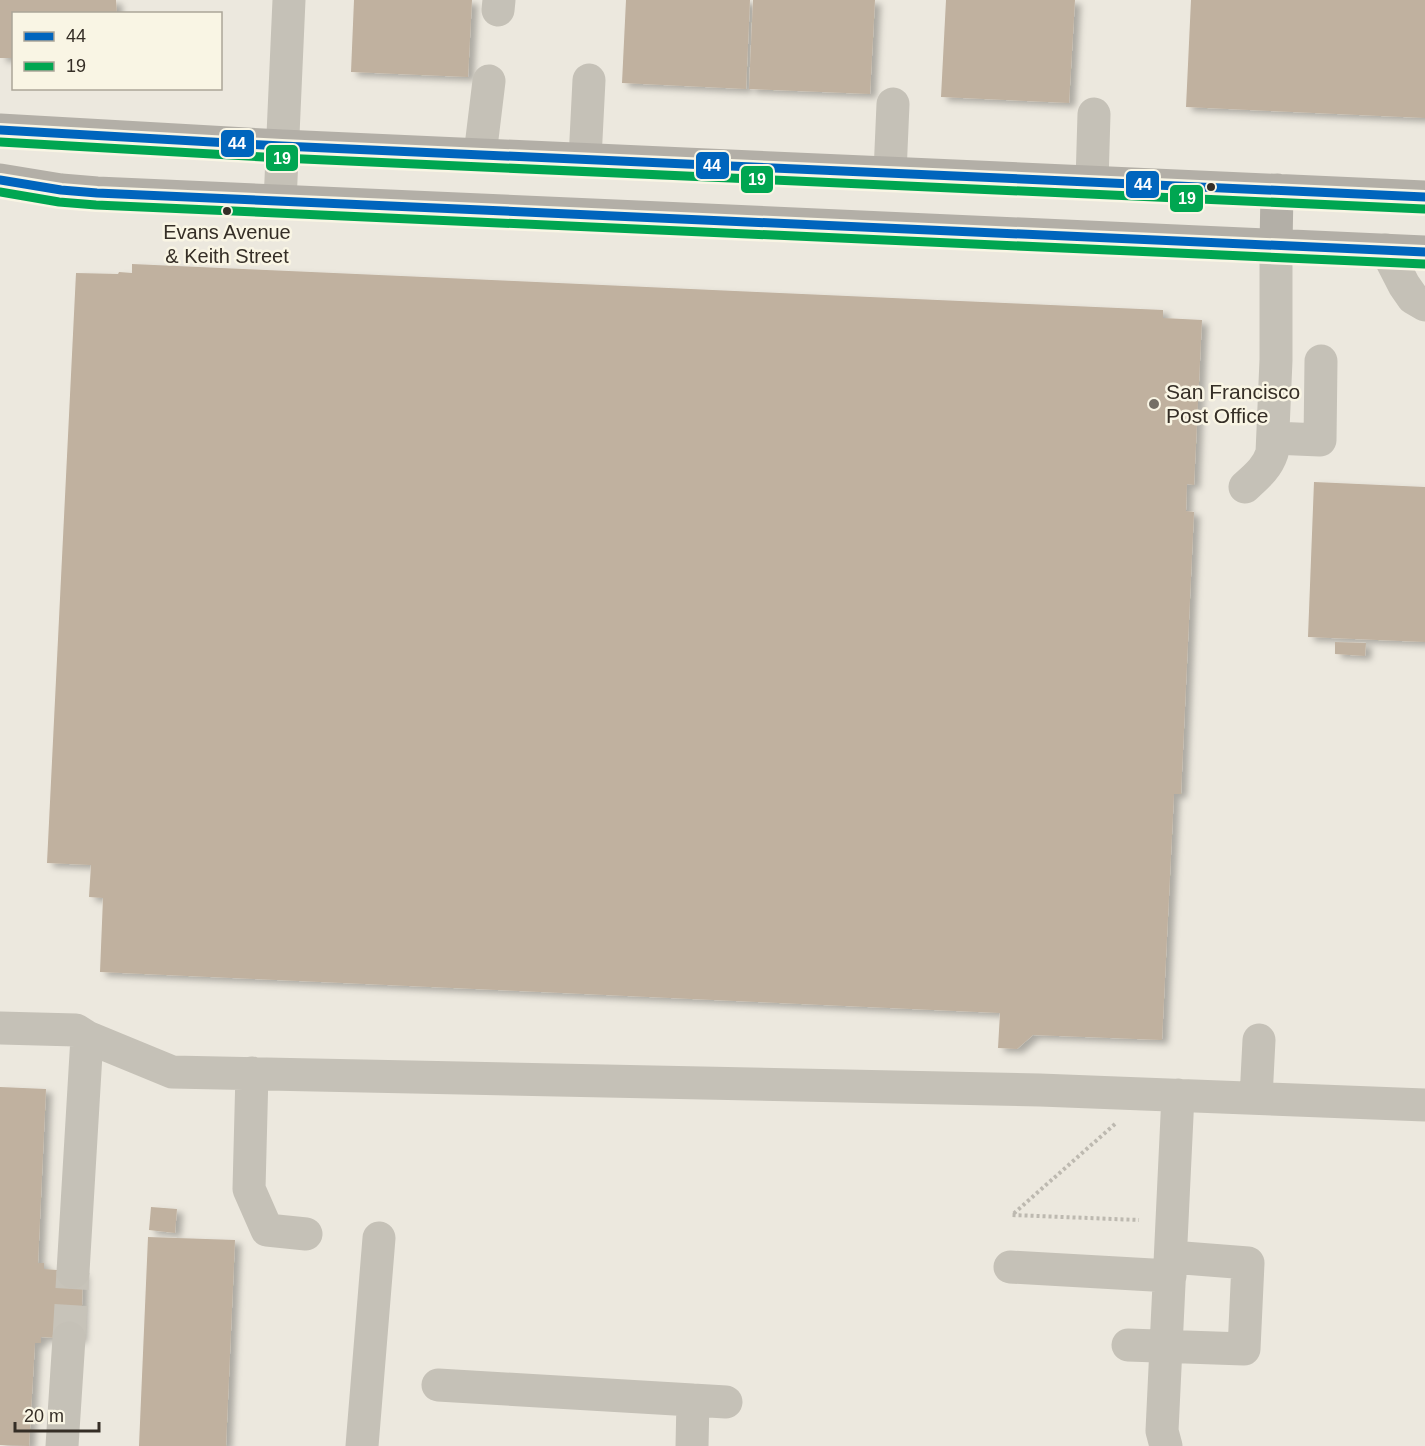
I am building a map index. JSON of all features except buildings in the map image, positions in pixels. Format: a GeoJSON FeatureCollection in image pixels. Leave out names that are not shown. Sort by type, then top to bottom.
{"type":"FeatureCollection","features":[{"type":"Feature","properties":{"kind":"main road"},"geometry":{"type":"LineString","coordinates":[[0,130],[282,146],[1425,197]]}},
{"type":"Feature","properties":{"kind":"main road"},"geometry":{"type":"LineString","coordinates":[[0,180],[97,194],[1425,252]]}},
{"type":"Feature","properties":{"kind":"main road"},"geometry":{"type":"LineString","coordinates":[[1276,190],[1276,246]]}},
{"type":"Feature","properties":{"kind":"street"},"geometry":{"type":"LineString","coordinates":[[280,202],[289,0]]}},
{"type":"Feature","properties":{"kind":"street"},"geometry":{"type":"LineString","coordinates":[[585,159],[589,80]]}},
{"type":"Feature","properties":{"kind":"street"},"geometry":{"type":"LineString","coordinates":[[480,155],[489,81]]}},
{"type":"Feature","properties":{"kind":"street"},"geometry":{"type":"LineString","coordinates":[[890,173],[893,104]]}},
{"type":"Feature","properties":{"kind":"street"},"geometry":{"type":"LineString","coordinates":[[1092,182],[1094,114]]}},
{"type":"Feature","properties":{"kind":"street"},"geometry":{"type":"LineString","coordinates":[[1245,486],[1263,471],[1270,462],[1272,453],[1276,246]]}},
{"type":"Feature","properties":{"kind":"street"},"geometry":{"type":"LineString","coordinates":[[1386,250],[1413,298],[1425,305]]}},
{"type":"Feature","properties":{"kind":"street"},"geometry":{"type":"LineString","coordinates":[[1273,438],[1320,440],[1321,361]]}},
{"type":"Feature","properties":{"kind":"street"},"geometry":{"type":"LineString","coordinates":[[0,1028],[76,1030],[87,1037],[172,1072],[1040,1090],[1425,1105]]}},
{"type":"Feature","properties":{"kind":"street"},"geometry":{"type":"LineString","coordinates":[[73,1272],[87,1037]]}},
{"type":"Feature","properties":{"kind":"street"},"geometry":{"type":"LineString","coordinates":[[1256,1098],[1259,1040]]}},
{"type":"Feature","properties":{"kind":"street"},"geometry":{"type":"LineString","coordinates":[[252,1073],[249,1189],[267,1230],[306,1234]]}},
{"type":"Feature","properties":{"kind":"street"},"geometry":{"type":"LineString","coordinates":[[1161,1441],[1178,1095]]}},
{"type":"Feature","properties":{"kind":"street"},"geometry":{"type":"LineString","coordinates":[[362,1446],[379,1238]]}},
{"type":"Feature","properties":{"kind":"street"},"geometry":{"type":"LineString","coordinates":[[1010,1267],[1248,1263],[1244,1349],[1128,1345]]}},
{"type":"Feature","properties":{"kind":"street"},"geometry":{"type":"LineString","coordinates":[[63,1446],[69,1338]]}},
{"type":"Feature","properties":{"kind":"street"},"geometry":{"type":"LineString","coordinates":[[438,1385],[726,1402]]}},
{"type":"Feature","properties":{"kind":"street"},"geometry":{"type":"LineString","coordinates":[[692,1446],[693,1400]]}},
{"type":"Feature","properties":{"kind":"path"},"geometry":{"type":"LineString","coordinates":[[1122,1118],[1012,1215],[1139,1220]]}},
{"type":"Feature","properties":{"kind":"tunnel"},"geometry":{"type":"LineString","coordinates":[[69,1338],[73,1272]]}},
{"type":"Feature","properties":{"kind":"transit line","name":"44"},"geometry":{"type":"LineString","coordinates":[[0,130],[282,146],[1425,197]]}},
{"type":"Feature","properties":{"kind":"transit line","name":"19"},"geometry":{"type":"LineString","coordinates":[[0,142],[281,158],[1424,209]]}},
{"type":"Feature","properties":{"kind":"transit line","name":"44"},"geometry":{"type":"LineString","coordinates":[[0,180],[61,190],[97,193],[1425,252]]}},
{"type":"Feature","properties":{"kind":"transit line","name":"19"},"geometry":{"type":"LineString","coordinates":[[0,192],[59,202],[96,205],[1424,264]]}},
{"type":"Feature","properties":{"kind":"place","name":"Evans Avenue & Keith Street"},"geometry":{"type":"Point","coordinates":[227,211]}},
{"type":"Feature","properties":{"kind":"place","name":"San Francisco Post Office"},"geometry":{"type":"Point","coordinates":[1154,404]}}]}
